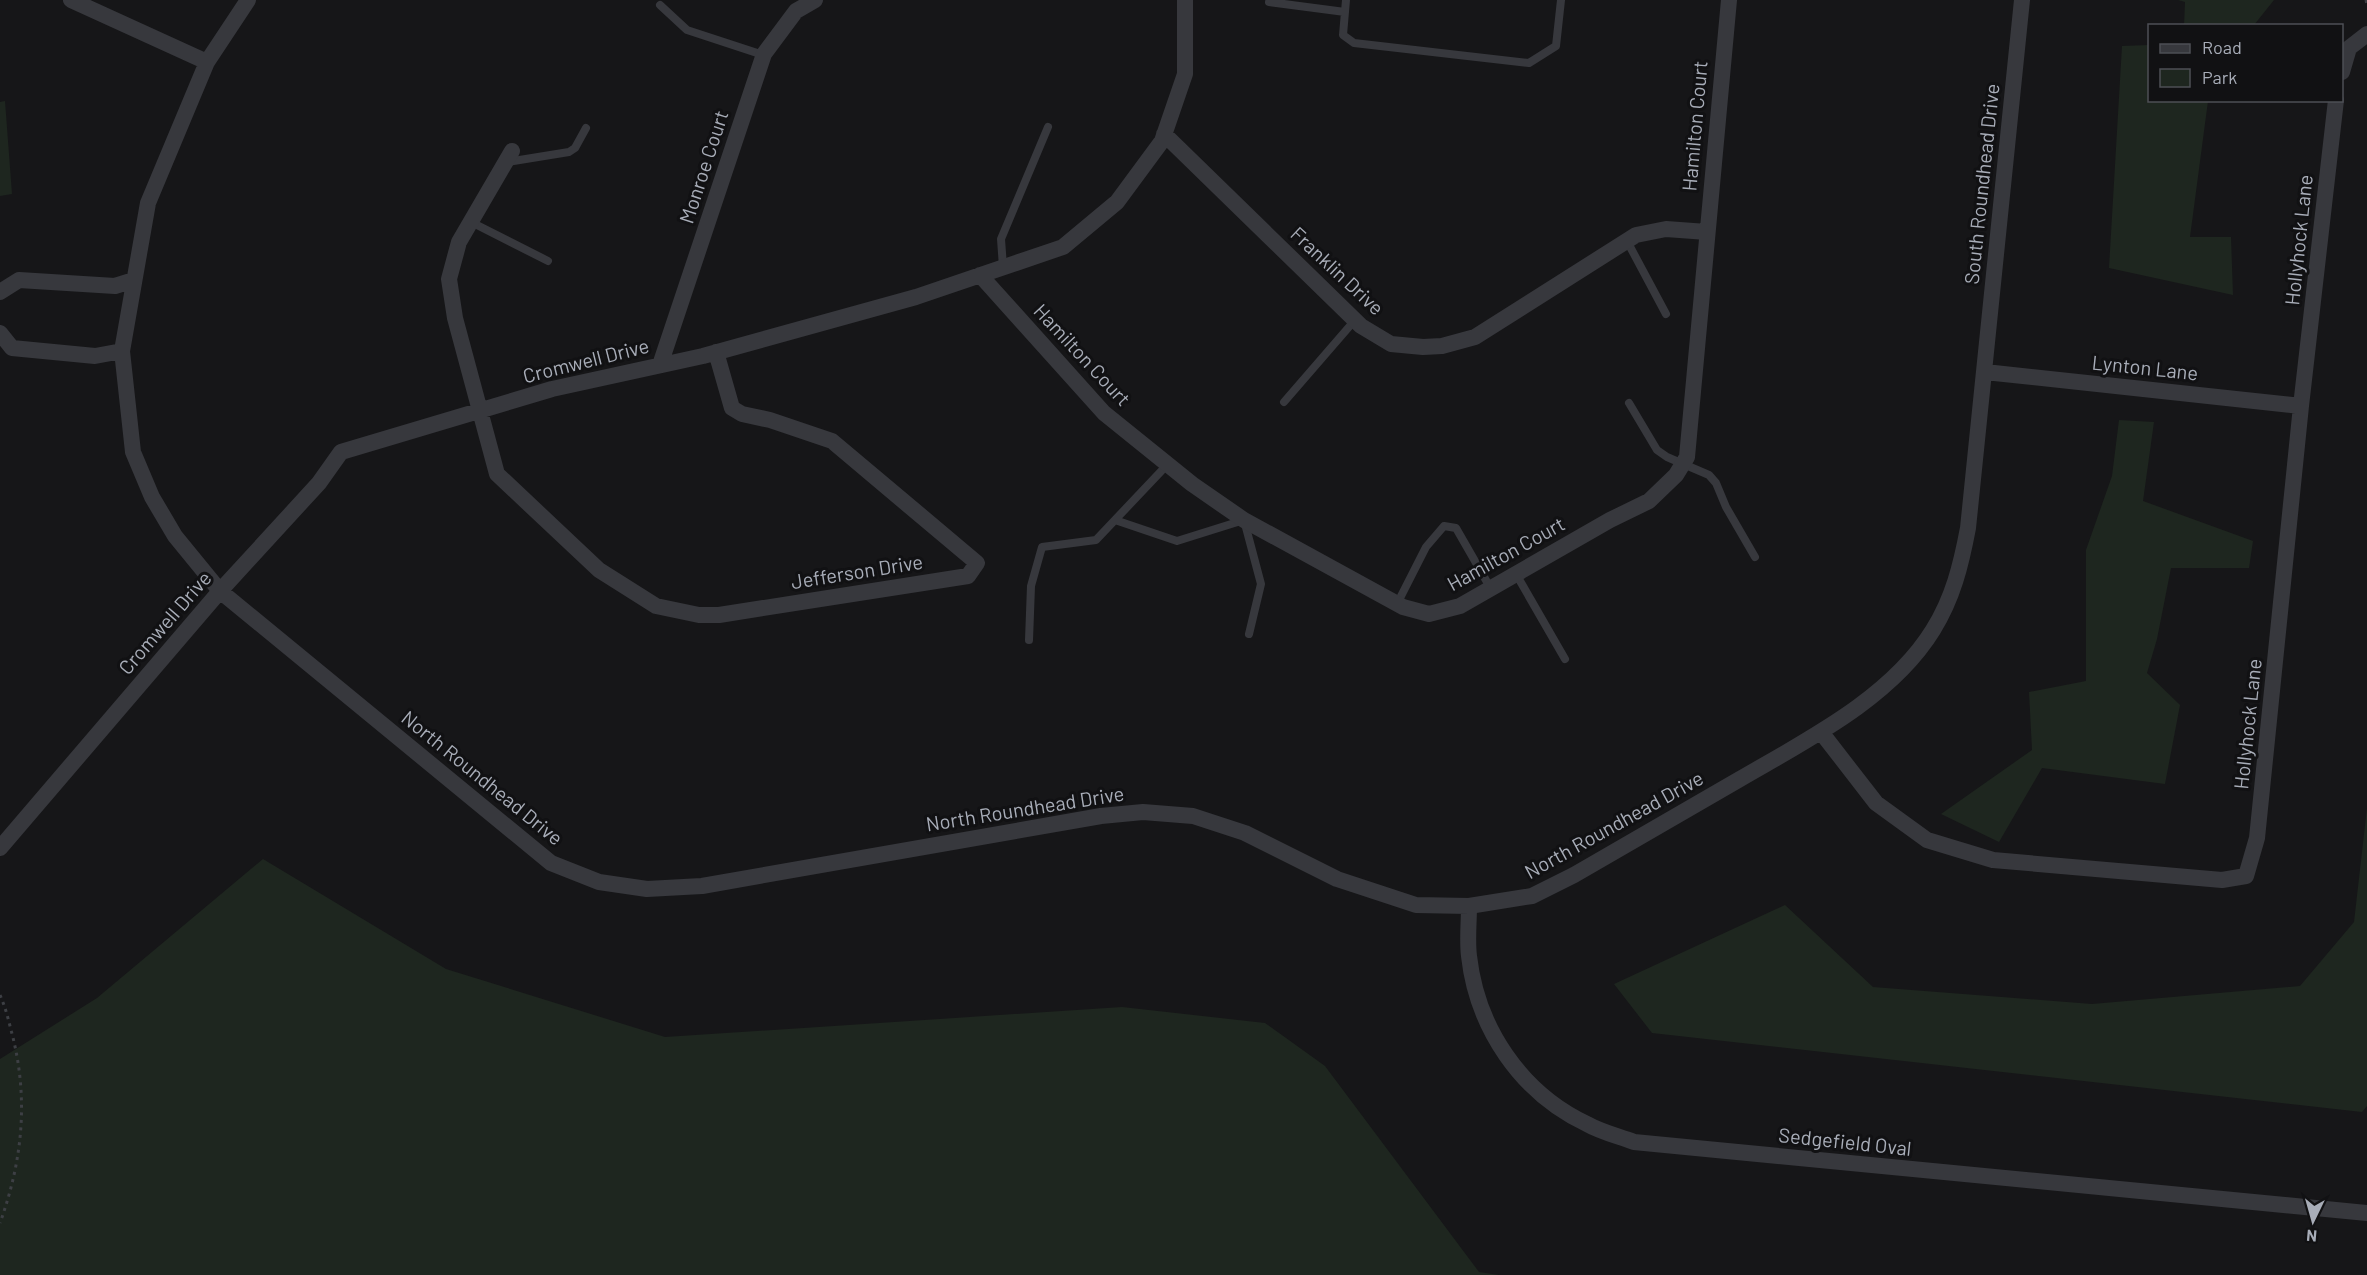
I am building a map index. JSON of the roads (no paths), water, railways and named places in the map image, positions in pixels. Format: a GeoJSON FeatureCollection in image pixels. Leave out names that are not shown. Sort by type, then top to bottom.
{"type":"FeatureCollection","features":[{"type":"Feature","properties":{"kind":"street"},"geometry":{"type":"LineString","coordinates":[[71,0],[207,62]]}},
{"type":"Feature","properties":{"kind":"street"},"geometry":{"type":"LineString","coordinates":[[220,591],[175,536],[152,497],[133,452],[122,351],[148,202],[207,62],[248,0]]}},
{"type":"Feature","properties":{"kind":"street","name":"Monroe Court"},"geometry":{"type":"LineString","coordinates":[[660,365],[763,55],[796,11],[815,0]]}},
{"type":"Feature","properties":{"kind":"street","name":"Cromwell Drive"},"geometry":{"type":"LineString","coordinates":[[0,848],[220,591],[319,483],[341,452],[552,389],[716,352],[916,297],[1063,247],[1117,202],[1161,141],[1185,74],[1185,0]]}},
{"type":"Feature","properties":{"kind":"street","name":"Hamilton Court"},"geometry":{"type":"LineString","coordinates":[[980,275],[1104,413],[1167,465],[1244,520],[1397,603],[1429,614],[1460,606],[1610,520],[1649,501],[1676,475],[1687,457],[1729,0]]}},
{"type":"Feature","properties":{"kind":"street","name":"South Roundhead Drive"},"geometry":{"type":"LineString","coordinates":[[1985,372],[2022,0]]}},
{"type":"Feature","properties":{"kind":"street"},"geometry":{"type":"LineString","coordinates":[[2343,69],[2349,48],[2367,34]]}},
{"type":"Feature","properties":{"kind":"street","name":"Hollyhock Lane"},"geometry":{"type":"LineString","coordinates":[[1821,732],[1876,803],[1927,840],[1993,860],[2222,880],[2246,876],[2258,838],[2301,406],[2336,102]]}},
{"type":"Feature","properties":{"kind":"street","name":"Franklin Drive"},"geometry":{"type":"LineString","coordinates":[[1164,134],[1361,326],[1391,344],[1442,346],[1475,337],[1636,235],[1666,229],[1707,232]]}},
{"type":"Feature","properties":{"kind":"street"},"geometry":{"type":"LineString","coordinates":[[479,411],[455,318],[449,279],[459,242],[508,157]]}},
{"type":"Feature","properties":{"kind":"street"},"geometry":{"type":"LineString","coordinates":[[0,292],[19,280],[115,286],[134,280]]}},
{"type":"Feature","properties":{"kind":"street"},"geometry":{"type":"LineString","coordinates":[[0,333],[12,348],[95,356],[122,351]]}},
{"type":"Feature","properties":{"kind":"street","name":"Jefferson Drive"},"geometry":{"type":"LineString","coordinates":[[479,411],[498,474],[599,570],[656,606],[699,615],[719,615],[968,576],[977,563],[832,441],[770,420],[742,414],[732,408],[716,352]]}},
{"type":"Feature","properties":{"kind":"street","name":"Lynton Lane"},"geometry":{"type":"LineString","coordinates":[[1985,372],[2301,406]]}},
{"type":"Feature","properties":{"kind":"street","name":"North Roundhead Drive"},"geometry":{"type":"LineString","coordinates":[[220,591],[551,863],[599,882],[647,889],[702,886],[1101,816],[1143,812],[1193,816],[1245,832],[1337,879],[1416,905],[1470,906],[1532,896],[1574,875],[1821,732],[1893,678],[1932,632],[1950,599],[1961,569],[1968,528],[1985,372]]}},
{"type":"Feature","properties":{"kind":"street","name":"Sedgefield Oval"},"geometry":{"type":"LineString","coordinates":[[1470,906],[1469,956],[1478,1000],[1495,1040],[1519,1073],[1552,1104],[1587,1125],[1634,1142],[2367,1213]]}},
{"type":"Feature","properties":{"kind":"lane"},"geometry":{"type":"LineString","coordinates":[[1346,0],[1343,35],[1354,44],[1529,63],[1556,46],[1561,0]]}},
{"type":"Feature","properties":{"kind":"lane"},"geometry":{"type":"LineString","coordinates":[[1269,2],[1345,12]]}},
{"type":"Feature","properties":{"kind":"lane"},"geometry":{"type":"LineString","coordinates":[[660,5],[687,30],[763,55]]}},
{"type":"Feature","properties":{"kind":"lane"},"geometry":{"type":"LineString","coordinates":[[1004,267],[1001,239],[1047,127]]}},
{"type":"Feature","properties":{"kind":"lane"},"geometry":{"type":"LineString","coordinates":[[508,157],[568,152],[575,148],[586,128]]}},
{"type":"Feature","properties":{"kind":"lane"},"geometry":{"type":"LineString","coordinates":[[471,222],[548,261]]}},
{"type":"Feature","properties":{"kind":"lane"},"geometry":{"type":"LineString","coordinates":[[1627,241],[1666,314]]}},
{"type":"Feature","properties":{"kind":"lane"},"geometry":{"type":"LineString","coordinates":[[1284,402],[1355,320]]}},
{"type":"Feature","properties":{"kind":"lane"},"geometry":{"type":"LineString","coordinates":[[1629,403],[1657,450],[1667,458],[1709,475],[1716,483],[1726,507],[1755,557]]}},
{"type":"Feature","properties":{"kind":"lane"},"geometry":{"type":"LineString","coordinates":[[1029,640],[1031,586],[1042,546],[1096,540],[1167,465]]}},
{"type":"Feature","properties":{"kind":"lane"},"geometry":{"type":"LineString","coordinates":[[1115,520],[1177,541],[1244,520],[1261,584],[1249,634]]}},
{"type":"Feature","properties":{"kind":"lane"},"geometry":{"type":"LineString","coordinates":[[1397,603],[1426,547],[1444,526],[1456,528],[1491,589]]}},
{"type":"Feature","properties":{"kind":"lane"},"geometry":{"type":"LineString","coordinates":[[1515,574],[1565,659]]}}]}
